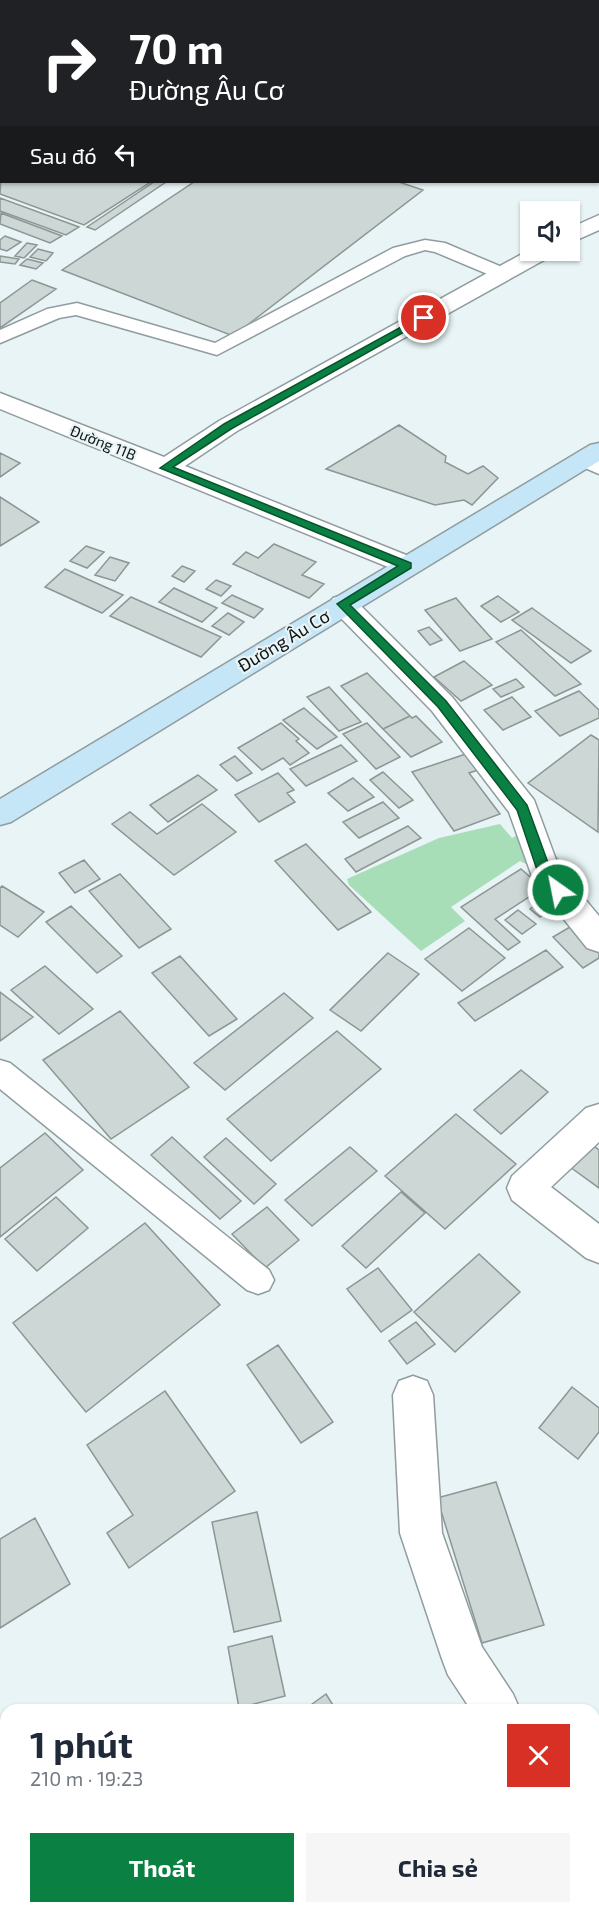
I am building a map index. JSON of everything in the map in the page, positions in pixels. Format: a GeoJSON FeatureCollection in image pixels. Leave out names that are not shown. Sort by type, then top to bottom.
{"type":"FeatureCollection","features":[{"type":"Feature","properties":{"kind":"main road","name":"Đường Âu Cơ"},"geometry":{"type":"LineString","coordinates":[[0,814],[407,565],[594,458]]}},
{"type":"Feature","properties":{"kind":"street"},"geometry":{"type":"LineString","coordinates":[[580,231],[599,221]]}},
{"type":"Feature","properties":{"kind":"street"},"geometry":{"type":"LineString","coordinates":[[165,468],[228,426],[526,261]]}},
{"type":"Feature","properties":{"kind":"street","name":"Đường 11B"},"geometry":{"type":"LineString","coordinates":[[0,400],[407,565]]}},
{"type":"Feature","properties":{"kind":"street"},"geometry":{"type":"LineString","coordinates":[[343,604],[442,704],[522,808],[545,873],[599,939]]}},
{"type":"Feature","properties":{"kind":"street"},"geometry":{"type":"LineString","coordinates":[[599,1119],[525,1188],[599,1246]]}},
{"type":"Feature","properties":{"kind":"street"},"geometry":{"type":"LineString","coordinates":[[413,1395],[421,1533],[464,1659],[493,1704]]}},
{"type":"Feature","properties":{"kind":"lane"},"geometry":{"type":"LineString","coordinates":[[0,337],[54,313],[76,309],[217,349],[399,252],[425,245],[439,247],[503,274]]}},
{"type":"Feature","properties":{"kind":"lane"},"geometry":{"type":"LineString","coordinates":[[0,1072],[258,1280]]}},
{"type":"Feature","properties":{"kind":"green space"},"geometry":{"type":"Polygon","coordinates":[[[500,824],[512,838],[525,830],[564,863],[551,877],[520,861],[451,907],[465,921],[421,951],[349,885],[347,879],[439,838],[500,824]]]}},
{"type":"Feature","properties":{"kind":"building"},"geometry":{"type":"Polygon","coordinates":[[[1,183],[149,183],[84,225],[0,194],[1,183]]]}},
{"type":"Feature","properties":{"kind":"building"},"geometry":{"type":"Polygon","coordinates":[[[153,183],[165,183],[95,230],[87,227],[153,183]]]}},
{"type":"Feature","properties":{"kind":"building"},"geometry":{"type":"Polygon","coordinates":[[[192,183],[402,183],[423,190],[233,336],[62,270],[192,183]]]}},
{"type":"Feature","properties":{"kind":"building"},"geometry":{"type":"Polygon","coordinates":[[[0,198],[79,227],[66,235],[0,211],[0,198]]]}},
{"type":"Feature","properties":{"kind":"building"},"geometry":{"type":"Polygon","coordinates":[[[1,213],[62,236],[50,243],[0,224],[1,213]]]}},
{"type":"Feature","properties":{"kind":"building"},"geometry":{"type":"Polygon","coordinates":[[[5,236],[21,242],[7,251],[0,249],[0,240],[5,236]]]}},
{"type":"Feature","properties":{"kind":"building"},"geometry":{"type":"Polygon","coordinates":[[[27,243],[37,245],[24,258],[15,256],[27,243]]]}},
{"type":"Feature","properties":{"kind":"building"},"geometry":{"type":"Polygon","coordinates":[[[38,249],[53,253],[46,261],[30,257],[38,249]]]}},
{"type":"Feature","properties":{"kind":"building"},"geometry":{"type":"Polygon","coordinates":[[[0,256],[19,259],[15,264],[0,262],[0,256]]]}},
{"type":"Feature","properties":{"kind":"building"},"geometry":{"type":"Polygon","coordinates":[[[27,259],[43,263],[36,269],[20,265],[27,259]]]}},
{"type":"Feature","properties":{"kind":"building"},"geometry":{"type":"Polygon","coordinates":[[[32,280],[56,289],[0,328],[0,303],[32,280]]]}},
{"type":"Feature","properties":{"kind":"building"},"geometry":{"type":"Polygon","coordinates":[[[399,425],[446,456],[445,462],[468,474],[483,466],[498,478],[472,505],[464,500],[435,505],[326,469],[399,425]]]}},
{"type":"Feature","properties":{"kind":"building"},"geometry":{"type":"Polygon","coordinates":[[[0,453],[20,463],[0,477],[0,453]]]}},
{"type":"Feature","properties":{"kind":"building"},"geometry":{"type":"Polygon","coordinates":[[[0,497],[39,522],[0,546],[0,497]]]}},
{"type":"Feature","properties":{"kind":"building"},"geometry":{"type":"Polygon","coordinates":[[[274,544],[316,562],[302,575],[324,584],[309,598],[233,564],[246,552],[258,558],[274,544]]]}},
{"type":"Feature","properties":{"kind":"building"},"geometry":{"type":"Polygon","coordinates":[[[86,546],[104,552],[87,568],[70,561],[86,546]]]}},
{"type":"Feature","properties":{"kind":"building"},"geometry":{"type":"Polygon","coordinates":[[[110,557],[129,563],[115,581],[95,575],[110,557]]]}},
{"type":"Feature","properties":{"kind":"building"},"geometry":{"type":"Polygon","coordinates":[[[182,566],[195,571],[184,582],[172,576],[182,566]]]}},
{"type":"Feature","properties":{"kind":"building"},"geometry":{"type":"Polygon","coordinates":[[[65,569],[123,595],[102,613],[45,587],[65,569]]]}},
{"type":"Feature","properties":{"kind":"building"},"geometry":{"type":"Polygon","coordinates":[[[216,580],[231,586],[221,596],[206,589],[216,580]]]}},
{"type":"Feature","properties":{"kind":"building"},"geometry":{"type":"Polygon","coordinates":[[[174,588],[217,608],[202,622],[159,602],[174,588]]]}},
{"type":"Feature","properties":{"kind":"building"},"geometry":{"type":"Polygon","coordinates":[[[232,595],[263,609],[254,618],[222,603],[232,595]]]}},
{"type":"Feature","properties":{"kind":"building"},"geometry":{"type":"Polygon","coordinates":[[[498,596],[519,612],[501,622],[481,606],[498,596]]]}},
{"type":"Feature","properties":{"kind":"building"},"geometry":{"type":"Polygon","coordinates":[[[131,597],[221,637],[201,657],[110,616],[131,597]]]}},
{"type":"Feature","properties":{"kind":"building"},"geometry":{"type":"Polygon","coordinates":[[[456,598],[492,639],[460,651],[425,610],[456,598]]]}},
{"type":"Feature","properties":{"kind":"building"},"geometry":{"type":"Polygon","coordinates":[[[532,608],[591,651],[571,663],[512,620],[532,608]]]}},
{"type":"Feature","properties":{"kind":"building"},"geometry":{"type":"Polygon","coordinates":[[[228,613],[244,622],[229,635],[212,626],[228,613]]]}},
{"type":"Feature","properties":{"kind":"building"},"geometry":{"type":"Polygon","coordinates":[[[429,627],[442,640],[430,645],[418,631],[429,627]]]}},
{"type":"Feature","properties":{"kind":"building"},"geometry":{"type":"Polygon","coordinates":[[[521,630],[581,684],[555,696],[496,642],[521,630]]]}},
{"type":"Feature","properties":{"kind":"building"},"geometry":{"type":"Polygon","coordinates":[[[464,661],[492,685],[461,701],[434,677],[464,661]]]}},
{"type":"Feature","properties":{"kind":"building"},"geometry":{"type":"Polygon","coordinates":[[[367,673],[410,716],[383,729],[341,686],[367,673]]]}},
{"type":"Feature","properties":{"kind":"building"},"geometry":{"type":"Polygon","coordinates":[[[516,679],[524,687],[501,697],[493,689],[516,679]]]}},
{"type":"Feature","properties":{"kind":"building"},"geometry":{"type":"Polygon","coordinates":[[[329,687],[361,722],[339,731],[307,697],[329,687]]]}},
{"type":"Feature","properties":{"kind":"building"},"geometry":{"type":"Polygon","coordinates":[[[579,691],[599,710],[599,718],[560,736],[535,711],[579,691]]]}},
{"type":"Feature","properties":{"kind":"building"},"geometry":{"type":"Polygon","coordinates":[[[512,697],[531,717],[503,730],[484,710],[512,697]]]}},
{"type":"Feature","properties":{"kind":"building"},"geometry":{"type":"Polygon","coordinates":[[[304,708],[337,737],[317,749],[283,720],[304,708]]]}},
{"type":"Feature","properties":{"kind":"building"},"geometry":{"type":"Polygon","coordinates":[[[410,716],[412,718],[416,716],[442,742],[411,757],[383,729],[410,716]]]}},
{"type":"Feature","properties":{"kind":"building"},"geometry":{"type":"Polygon","coordinates":[[[281,723],[299,739],[296,741],[309,753],[290,765],[283,758],[262,770],[238,748],[281,723]]]}},
{"type":"Feature","properties":{"kind":"building"},"geometry":{"type":"Polygon","coordinates":[[[367,723],[400,757],[376,769],[343,734],[367,723]]]}},
{"type":"Feature","properties":{"kind":"building"},"geometry":{"type":"Polygon","coordinates":[[[591,735],[599,740],[598,832],[528,783],[591,735]]]}},
{"type":"Feature","properties":{"kind":"building"},"geometry":{"type":"Polygon","coordinates":[[[341,745],[357,761],[306,786],[290,769],[341,745]]]}},
{"type":"Feature","properties":{"kind":"building"},"geometry":{"type":"Polygon","coordinates":[[[466,754],[478,770],[469,773],[500,814],[454,831],[412,772],[466,754]]]}},
{"type":"Feature","properties":{"kind":"building"},"geometry":{"type":"Polygon","coordinates":[[[235,756],[252,773],[237,781],[220,765],[235,756]]]}},
{"type":"Feature","properties":{"kind":"building"},"geometry":{"type":"Polygon","coordinates":[[[383,772],[413,800],[399,808],[370,780],[383,772]]]}},
{"type":"Feature","properties":{"kind":"building"},"geometry":{"type":"Polygon","coordinates":[[[278,773],[294,790],[287,793],[295,802],[259,822],[235,795],[278,773]]]}},
{"type":"Feature","properties":{"kind":"building"},"geometry":{"type":"Polygon","coordinates":[[[198,775],[217,790],[168,822],[150,805],[198,775]]]}},
{"type":"Feature","properties":{"kind":"building"},"geometry":{"type":"Polygon","coordinates":[[[353,778],[374,797],[348,811],[328,793],[353,778]]]}},
{"type":"Feature","properties":{"kind":"building"},"geometry":{"type":"Polygon","coordinates":[[[383,802],[399,818],[359,838],[343,822],[383,802]]]}},
{"type":"Feature","properties":{"kind":"building"},"geometry":{"type":"Polygon","coordinates":[[[202,804],[236,832],[174,875],[112,824],[130,812],[157,834],[202,804]]]}},
{"type":"Feature","properties":{"kind":"building"},"geometry":{"type":"Polygon","coordinates":[[[408,826],[421,838],[356,872],[345,859],[408,826]]]}},
{"type":"Feature","properties":{"kind":"building"},"geometry":{"type":"Polygon","coordinates":[[[306,844],[371,912],[338,930],[275,861],[306,844]]]}},
{"type":"Feature","properties":{"kind":"building"},"geometry":{"type":"Polygon","coordinates":[[[84,860],[100,879],[75,893],[59,873],[84,860]]]}},
{"type":"Feature","properties":{"kind":"building"},"geometry":{"type":"Polygon","coordinates":[[[521,869],[543,888],[495,919],[520,942],[508,950],[461,907],[521,869]]]}},
{"type":"Feature","properties":{"kind":"building"},"geometry":{"type":"Polygon","coordinates":[[[120,874],[171,929],[139,948],[89,891],[120,874]]]}},
{"type":"Feature","properties":{"kind":"building"},"geometry":{"type":"Polygon","coordinates":[[[2,886],[44,912],[18,937],[0,925],[0,888],[2,886]]]}},
{"type":"Feature","properties":{"kind":"building"},"geometry":{"type":"Polygon","coordinates":[[[549,895],[559,903],[540,917],[530,909],[549,895]]]}},
{"type":"Feature","properties":{"kind":"building"},"geometry":{"type":"Polygon","coordinates":[[[71,906],[122,956],[97,973],[46,922],[71,906]]]}},
{"type":"Feature","properties":{"kind":"building"},"geometry":{"type":"Polygon","coordinates":[[[518,910],[536,924],[522,934],[505,920],[518,910]]]}},
{"type":"Feature","properties":{"kind":"building"},"geometry":{"type":"Polygon","coordinates":[[[575,924],[599,949],[599,958],[583,968],[553,937],[575,924]]]}},
{"type":"Feature","properties":{"kind":"building"},"geometry":{"type":"Polygon","coordinates":[[[469,928],[505,958],[462,991],[425,959],[469,928]]]}},
{"type":"Feature","properties":{"kind":"building"},"geometry":{"type":"Polygon","coordinates":[[[546,950],[563,967],[475,1021],[458,1003],[546,950]]]}},
{"type":"Feature","properties":{"kind":"building"},"geometry":{"type":"Polygon","coordinates":[[[388,953],[419,974],[361,1031],[330,1010],[388,953]]]}},
{"type":"Feature","properties":{"kind":"building"},"geometry":{"type":"Polygon","coordinates":[[[180,956],[237,1019],[209,1036],[152,973],[180,956]]]}},
{"type":"Feature","properties":{"kind":"building"},"geometry":{"type":"Polygon","coordinates":[[[45,966],[93,1009],[59,1034],[11,990],[45,966]]]}},
{"type":"Feature","properties":{"kind":"building"},"geometry":{"type":"Polygon","coordinates":[[[0,992],[33,1017],[0,1041],[0,992]]]}},
{"type":"Feature","properties":{"kind":"building"},"geometry":{"type":"Polygon","coordinates":[[[284,993],[313,1018],[225,1090],[194,1063],[284,993]]]}},
{"type":"Feature","properties":{"kind":"building"},"geometry":{"type":"Polygon","coordinates":[[[120,1011],[189,1087],[111,1139],[43,1060],[120,1011]]]}},
{"type":"Feature","properties":{"kind":"building"},"geometry":{"type":"Polygon","coordinates":[[[337,1031],[381,1069],[271,1161],[227,1119],[337,1031]]]}},
{"type":"Feature","properties":{"kind":"building"},"geometry":{"type":"Polygon","coordinates":[[[521,1070],[548,1092],[501,1134],[474,1110],[521,1070]]]}},
{"type":"Feature","properties":{"kind":"building"},"geometry":{"type":"Polygon","coordinates":[[[456,1114],[516,1164],[445,1229],[385,1176],[456,1114]]]}},
{"type":"Feature","properties":{"kind":"building"},"geometry":{"type":"Polygon","coordinates":[[[45,1133],[83,1170],[0,1237],[0,1168],[45,1133]]]}},
{"type":"Feature","properties":{"kind":"building"},"geometry":{"type":"Polygon","coordinates":[[[172,1137],[241,1201],[220,1219],[151,1155],[172,1137]]]}},
{"type":"Feature","properties":{"kind":"building"},"geometry":{"type":"Polygon","coordinates":[[[226,1138],[276,1184],[254,1204],[204,1157],[226,1138]]]}},
{"type":"Feature","properties":{"kind":"building"},"geometry":{"type":"Polygon","coordinates":[[[591,1144],[599,1150],[599,1188],[570,1167],[591,1144]]]}},
{"type":"Feature","properties":{"kind":"building"},"geometry":{"type":"Polygon","coordinates":[[[350,1147],[377,1171],[312,1226],[285,1200],[350,1147]]]}},
{"type":"Feature","properties":{"kind":"building"},"geometry":{"type":"Polygon","coordinates":[[[401,1192],[425,1213],[366,1268],[342,1246],[401,1192]]]}},
{"type":"Feature","properties":{"kind":"building"},"geometry":{"type":"Polygon","coordinates":[[[56,1197],[88,1228],[37,1271],[5,1239],[56,1197]]]}},
{"type":"Feature","properties":{"kind":"building"},"geometry":{"type":"Polygon","coordinates":[[[267,1207],[299,1240],[265,1268],[232,1234],[267,1207]]]}},
{"type":"Feature","properties":{"kind":"building"},"geometry":{"type":"Polygon","coordinates":[[[145,1223],[220,1305],[86,1412],[13,1323],[145,1223]]]}},
{"type":"Feature","properties":{"kind":"building"},"geometry":{"type":"Polygon","coordinates":[[[479,1254],[520,1292],[455,1352],[414,1312],[479,1254]]]}},
{"type":"Feature","properties":{"kind":"building"},"geometry":{"type":"Polygon","coordinates":[[[378,1268],[412,1310],[381,1332],[347,1289],[378,1268]]]}},
{"type":"Feature","properties":{"kind":"building"},"geometry":{"type":"Polygon","coordinates":[[[416,1322],[435,1344],[407,1364],[389,1341],[416,1322]]]}},
{"type":"Feature","properties":{"kind":"building"},"geometry":{"type":"Polygon","coordinates":[[[278,1345],[333,1422],[301,1443],[247,1365],[278,1345]]]}},
{"type":"Feature","properties":{"kind":"building"},"geometry":{"type":"Polygon","coordinates":[[[572,1387],[599,1408],[599,1432],[578,1459],[539,1428],[572,1387]]]}},
{"type":"Feature","properties":{"kind":"building"},"geometry":{"type":"Polygon","coordinates":[[[165,1391],[235,1491],[129,1568],[107,1533],[133,1515],[87,1445],[165,1391]]]}},
{"type":"Feature","properties":{"kind":"building"},"geometry":{"type":"Polygon","coordinates":[[[496,1482],[544,1625],[482,1643],[437,1498],[496,1482]]]}},
{"type":"Feature","properties":{"kind":"building"},"geometry":{"type":"Polygon","coordinates":[[[257,1512],[281,1621],[234,1632],[212,1522],[257,1512]]]}},
{"type":"Feature","properties":{"kind":"building"},"geometry":{"type":"Polygon","coordinates":[[[35,1518],[70,1584],[0,1628],[0,1539],[35,1518]]]}},
{"type":"Feature","properties":{"kind":"building"},"geometry":{"type":"Polygon","coordinates":[[[272,1636],[285,1696],[254,1704],[238,1704],[228,1647],[272,1636]]]}},
{"type":"Feature","properties":{"kind":"building"},"geometry":{"type":"Polygon","coordinates":[[[326,1694],[332,1704],[312,1704],[326,1694]]]}},
{"type":"Feature","properties":{"kind":"route"},"geometry":{"type":"LineString","coordinates":[[424,318],[228,426],[165,468],[407,565],[343,604],[442,704],[522,808],[545,873],[558,890]]}}]}
